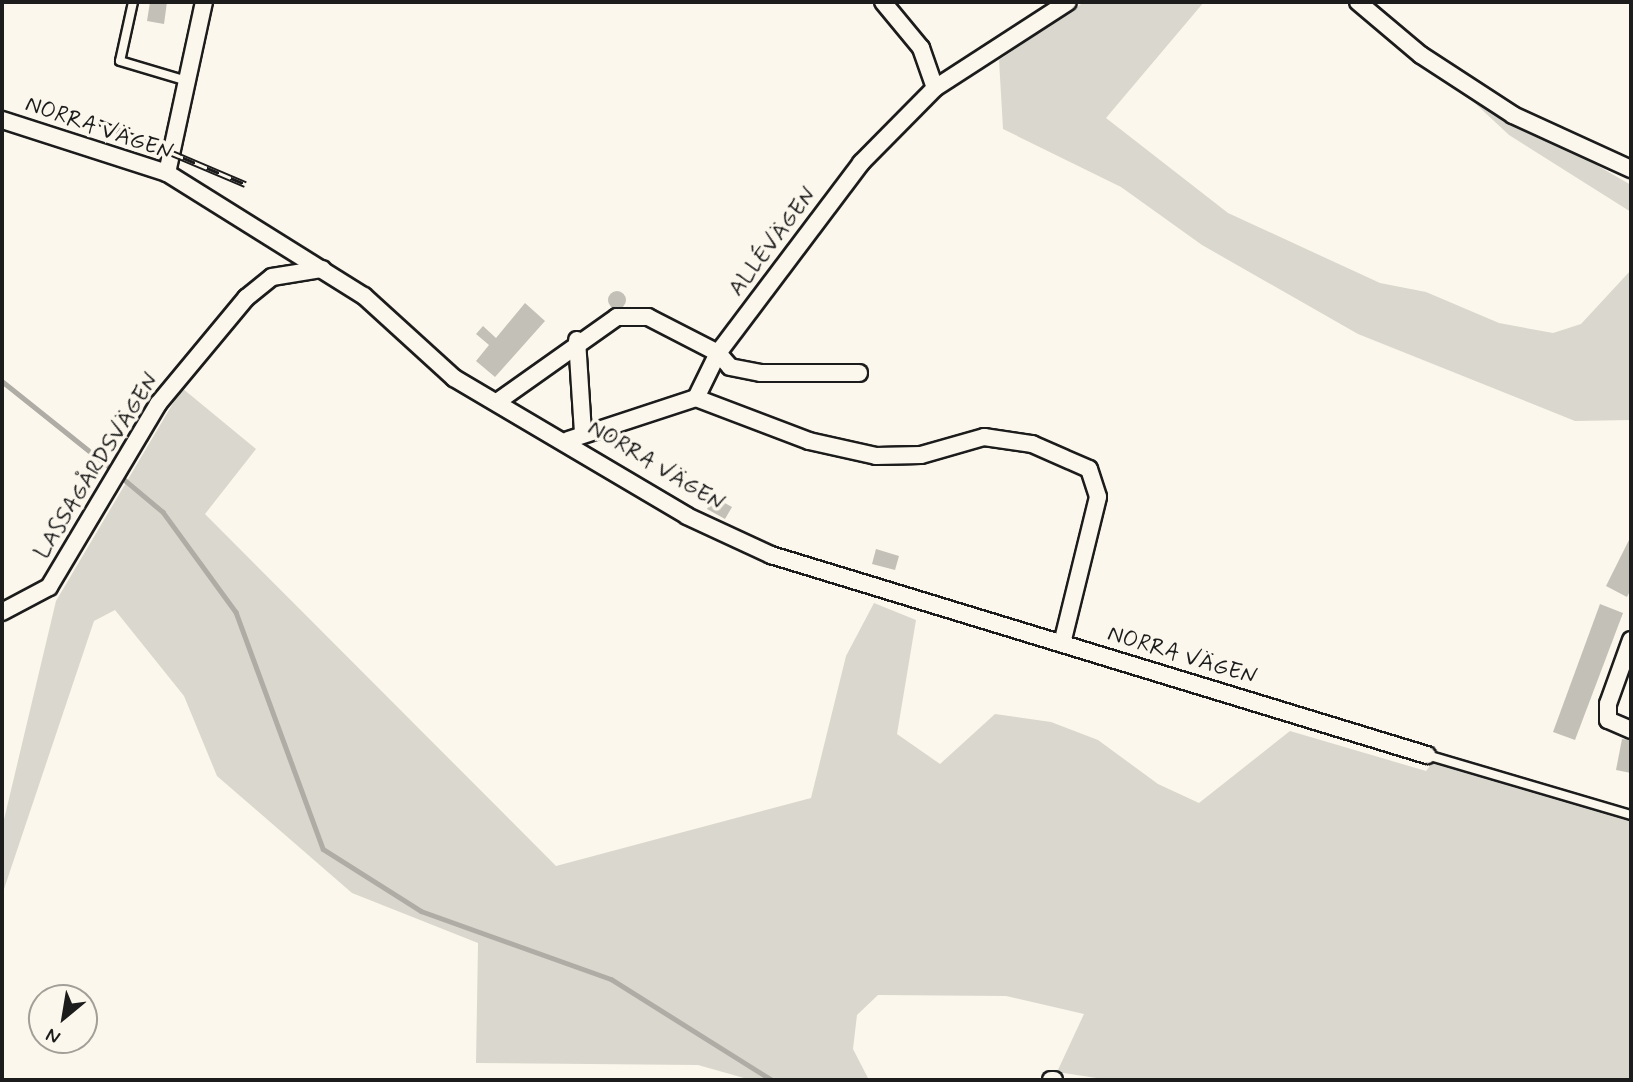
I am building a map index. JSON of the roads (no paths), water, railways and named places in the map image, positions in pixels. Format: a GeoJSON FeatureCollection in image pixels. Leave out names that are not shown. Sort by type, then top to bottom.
{"type":"FeatureCollection","features":[{"type":"Feature","properties":{"kind":"street"},"geometry":{"type":"LineString","coordinates":[[167,173],[204,2]]}},
{"type":"Feature","properties":{"kind":"street"},"geometry":{"type":"LineString","coordinates":[[883,2],[921,48],[935,88]]}},
{"type":"Feature","properties":{"kind":"street","name":"ALLÉVÄGEN"},"geometry":{"type":"LineString","coordinates":[[696,398],[718,353],[861,163],[935,88],[1068,2]]}},
{"type":"Feature","properties":{"kind":"street"},"geometry":{"type":"LineString","coordinates":[[1358,2],[1421,55],[1513,115],[1631,169]]}},
{"type":"Feature","properties":{"kind":"street","name":"NORRA VÄGEN"},"geometry":{"type":"LineString","coordinates":[[2,120],[167,173],[323,269],[396,323],[454,378],[568,440],[687,516],[771,555],[1427,755]]}},
{"type":"Feature","properties":{"kind":"street","name":"LASSAGÅRDSVÄGEN"},"geometry":{"type":"LineString","coordinates":[[2,612],[49,587],[158,404],[246,298],[272,277],[323,269]]}},
{"type":"Feature","properties":{"kind":"street"},"geometry":{"type":"LineString","coordinates":[[497,402],[539,376],[577,340],[634,314],[718,353],[730,367],[761,373],[859,373]]}},
{"type":"Feature","properties":{"kind":"street"},"geometry":{"type":"LineString","coordinates":[[577,340],[583,432]]}},
{"type":"Feature","properties":{"kind":"street"},"geometry":{"type":"LineString","coordinates":[[568,440],[583,432],[696,398],[809,441],[876,456],[921,455],[984,437],[1032,444],[1090,469],[1098,497],[1062,644]]}},
{"type":"Feature","properties":{"kind":"street"},"geometry":{"type":"LineString","coordinates":[[1631,640],[1608,704],[1608,720],[1631,730]]}},
{"type":"Feature","properties":{"kind":"lane"},"geometry":{"type":"LineString","coordinates":[[133,2],[120,61],[187,81]]}},
{"type":"Feature","properties":{"kind":"lane"},"geometry":{"type":"LineString","coordinates":[[1427,755],[1631,815]]}},
{"type":"Feature","properties":{"kind":"waterway"},"geometry":{"type":"LineString","coordinates":[[2,381],[113,470]]}},
{"type":"Feature","properties":{"kind":"waterway"},"geometry":{"type":"LineString","coordinates":[[120,476],[163,512],[236,612],[323,849],[421,911],[611,979],[772,1080]]}},
{"type":"Feature","properties":{"kind":"railway"},"geometry":{"type":"LineString","coordinates":[[99,122],[245,184]]}}]}
